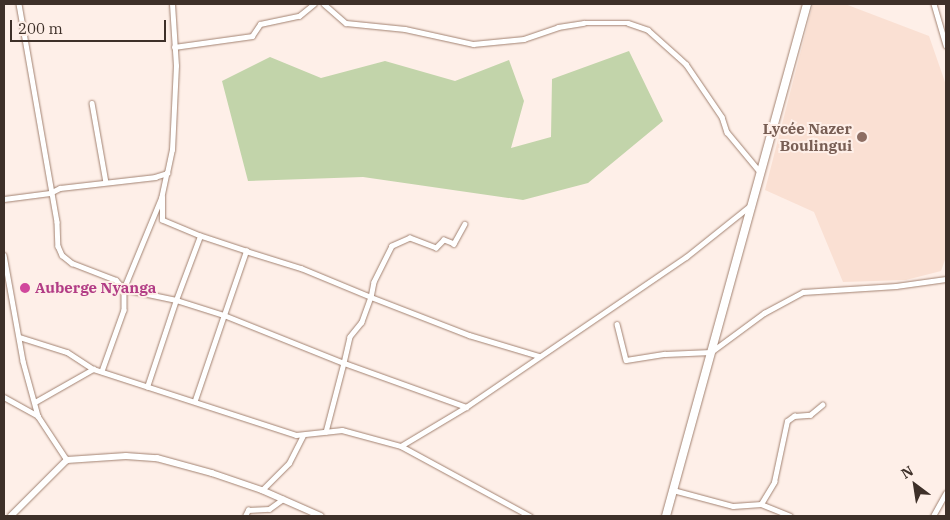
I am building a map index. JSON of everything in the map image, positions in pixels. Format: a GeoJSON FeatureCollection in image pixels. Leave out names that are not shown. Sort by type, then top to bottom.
{"type":"FeatureCollection","features":[{"type":"Feature","properties":{"kind":"highway"},"geometry":{"type":"LineString","coordinates":[[666,516],[755,202],[807,4]]}},
{"type":"Feature","properties":{"kind":"street"},"geometry":{"type":"LineString","coordinates":[[18,4],[58,232],[58,246],[62,255],[72,263],[116,280],[124,289],[176,300],[224,315],[344,363],[466,407]]}},
{"type":"Feature","properties":{"kind":"street"},"geometry":{"type":"LineString","coordinates":[[102,371],[124,310],[124,289],[162,197],[167,173],[173,135],[174,47],[172,4]]}},
{"type":"Feature","properties":{"kind":"street"},"geometry":{"type":"LineString","coordinates":[[174,47],[252,36],[260,24],[299,16],[314,4]]}},
{"type":"Feature","properties":{"kind":"street"},"geometry":{"type":"LineString","coordinates":[[324,4],[346,23],[405,29],[473,44],[524,39],[558,27],[584,23],[628,23],[648,30],[686,64],[722,117],[727,132],[762,174]]}},
{"type":"Feature","properties":{"kind":"street"},"geometry":{"type":"LineString","coordinates":[[934,4],[946,45]]}},
{"type":"Feature","properties":{"kind":"street"},"geometry":{"type":"LineString","coordinates":[[92,103],[106,182]]}},
{"type":"Feature","properties":{"kind":"street"},"geometry":{"type":"LineString","coordinates":[[4,199],[50,193],[60,188],[155,178],[167,173]]}},
{"type":"Feature","properties":{"kind":"street"},"geometry":{"type":"LineString","coordinates":[[162,197],[162,220],[200,236],[308,271],[469,334],[539,356]]}},
{"type":"Feature","properties":{"kind":"street"},"geometry":{"type":"LineString","coordinates":[[401,446],[466,407],[686,257],[755,202]]}},
{"type":"Feature","properties":{"kind":"street"},"geometry":{"type":"LineString","coordinates":[[326,432],[350,337],[362,322],[374,282],[392,246],[410,238],[436,248],[444,240],[454,244],[465,224]]}},
{"type":"Feature","properties":{"kind":"street"},"geometry":{"type":"LineString","coordinates":[[147,387],[200,236]]}},
{"type":"Feature","properties":{"kind":"street"},"geometry":{"type":"LineString","coordinates":[[195,400],[246,251]]}},
{"type":"Feature","properties":{"kind":"street"},"geometry":{"type":"LineString","coordinates":[[4,255],[26,377],[36,402],[38,416],[67,460]]}},
{"type":"Feature","properties":{"kind":"street"},"geometry":{"type":"LineString","coordinates":[[617,324],[626,360],[664,354],[711,352],[764,313],[803,292],[896,286],[946,278]]}},
{"type":"Feature","properties":{"kind":"street"},"geometry":{"type":"LineString","coordinates":[[19,338],[67,352],[93,369],[303,436],[342,430],[401,446],[526,515]]}},
{"type":"Feature","properties":{"kind":"street"},"geometry":{"type":"LineString","coordinates":[[36,402],[93,369]]}},
{"type":"Feature","properties":{"kind":"street"},"geometry":{"type":"LineString","coordinates":[[4,397],[38,416]]}},
{"type":"Feature","properties":{"kind":"street"},"geometry":{"type":"LineString","coordinates":[[761,504],[774,482],[787,421],[794,416],[810,415],[822,406]]}},
{"type":"Feature","properties":{"kind":"street"},"geometry":{"type":"LineString","coordinates":[[262,490],[290,463],[303,436]]}},
{"type":"Feature","properties":{"kind":"street"},"geometry":{"type":"LineString","coordinates":[[12,516],[67,460],[126,456],[157,458],[262,490],[321,516]]}},
{"type":"Feature","properties":{"kind":"street"},"geometry":{"type":"LineString","coordinates":[[673,490],[734,506],[761,504],[790,516]]}},
{"type":"Feature","properties":{"kind":"street"},"geometry":{"type":"LineString","coordinates":[[933,516],[946,493]]}},
{"type":"Feature","properties":{"kind":"street"},"geometry":{"type":"LineString","coordinates":[[245,516],[248,510],[269,509],[283,499]]}},
{"type":"Feature","properties":{"kind":"shaded area","name":"Lycée Nazer Boulingui"},"geometry":{"type":"Polygon","coordinates":[[[813,4],[845,4],[929,36],[946,85],[946,257],[941,271],[906,280],[843,282],[814,212],[765,190],[813,4]]]}},
{"type":"Feature","properties":{"kind":"green space"},"geometry":{"type":"Polygon","coordinates":[[[629,51],[663,121],[588,183],[523,200],[363,177],[248,181],[222,81],[270,57],[321,78],[385,61],[455,81],[509,60],[524,101],[511,148],[551,137],[552,79],[629,51]]]}},
{"type":"Feature","properties":{"kind":"place","name":"Lycée Nazer Boulingui"},"geometry":{"type":"Point","coordinates":[862,137]}},
{"type":"Feature","properties":{"kind":"place","name":"Auberge Nyanga"},"geometry":{"type":"Point","coordinates":[25,288]}}]}
